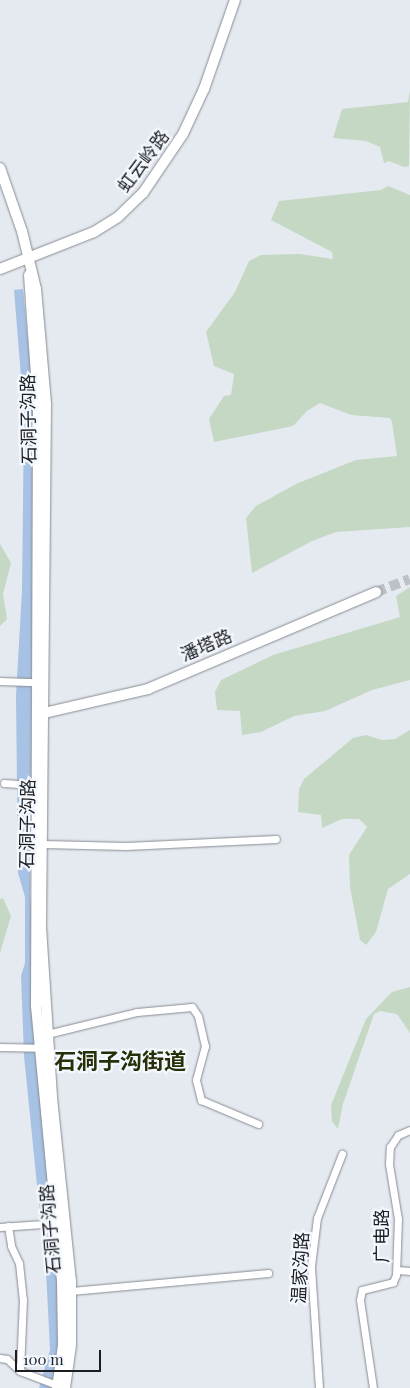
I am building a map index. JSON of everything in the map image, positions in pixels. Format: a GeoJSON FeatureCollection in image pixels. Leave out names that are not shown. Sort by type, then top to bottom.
{"type":"FeatureCollection","features":[{"type":"Feature","properties":{"kind":"main road","name":"虹云岭路"},"geometry":{"type":"LineString","coordinates":[[0,269],[30,259],[94,232],[118,217],[143,193],[188,125],[204,89],[235,0]]}},
{"type":"Feature","properties":{"kind":"main road","name":"石洞子沟路"},"geometry":{"type":"LineString","coordinates":[[0,168],[30,259],[36,289],[46,404],[42,927],[47,1034],[71,1291],[71,1345],[58,1386]]}},
{"type":"Feature","properties":{"kind":"main road","name":"石洞子沟路"},"geometry":{"type":"LineString","coordinates":[[30,259],[38,405],[34,926],[38,1048],[56,1223],[63,1317],[58,1386]]}},
{"type":"Feature","properties":{"kind":"main road","name":"潘塔路"},"geometry":{"type":"LineString","coordinates":[[44,713],[148,689],[376,592]]}},
{"type":"Feature","properties":{"kind":"street"},"geometry":{"type":"LineString","coordinates":[[0,681],[35,682]]}},
{"type":"Feature","properties":{"kind":"street"},"geometry":{"type":"LineString","coordinates":[[4,783],[34,785]]}},
{"type":"Feature","properties":{"kind":"street"},"geometry":{"type":"LineString","coordinates":[[43,844],[126,846],[276,839]]}},
{"type":"Feature","properties":{"kind":"street"},"geometry":{"type":"LineString","coordinates":[[47,1034],[137,1012],[192,1007],[198,1016],[205,1046],[196,1080],[201,1100],[258,1124]]}},
{"type":"Feature","properties":{"kind":"street"},"geometry":{"type":"LineString","coordinates":[[0,1047],[38,1048]]}},
{"type":"Feature","properties":{"kind":"street","name":"广电路"},"geometry":{"type":"LineString","coordinates":[[373,1388],[361,1314],[362,1290],[393,1282],[396,1270],[398,1219],[389,1164],[390,1147],[398,1135],[410,1130]]}},
{"type":"Feature","properties":{"kind":"street","name":"温家沟路"},"geometry":{"type":"LineString","coordinates":[[319,1388],[312,1266],[318,1218],[342,1154]]}},
{"type":"Feature","properties":{"kind":"street"},"geometry":{"type":"LineString","coordinates":[[0,1227],[56,1223]]}},
{"type":"Feature","properties":{"kind":"street"},"geometry":{"type":"LineString","coordinates":[[8,1226],[11,1246],[19,1263],[24,1300],[20,1371]]}},
{"type":"Feature","properties":{"kind":"street"},"geometry":{"type":"LineString","coordinates":[[396,1270],[410,1270]]}},
{"type":"Feature","properties":{"kind":"street"},"geometry":{"type":"LineString","coordinates":[[71,1291],[268,1273]]}},
{"type":"Feature","properties":{"kind":"street"},"geometry":{"type":"LineString","coordinates":[[0,1358],[7,1359],[20,1371],[58,1386]]}},
{"type":"Feature","properties":{"kind":"green space"},"geometry":{"type":"Polygon","coordinates":[[[410,90],[409,166],[404,167],[389,161],[384,163],[380,147],[366,141],[333,138],[342,109],[408,102],[410,90]]]}},
{"type":"Feature","properties":{"kind":"green space"},"geometry":{"type":"Polygon","coordinates":[[[388,186],[410,195],[410,527],[336,532],[312,541],[252,573],[246,518],[256,506],[296,484],[356,460],[397,456],[392,422],[390,418],[351,415],[320,403],[307,411],[293,426],[214,442],[209,419],[224,396],[231,395],[234,374],[214,366],[206,332],[235,292],[249,261],[261,255],[300,254],[333,259],[332,252],[271,220],[279,201],[381,190],[388,186]]]}},
{"type":"Feature","properties":{"kind":"green space"},"geometry":{"type":"Polygon","coordinates":[[[0,544],[11,563],[3,594],[7,619],[0,626],[0,544]]]}},
{"type":"Feature","properties":{"kind":"green space"},"geometry":{"type":"Polygon","coordinates":[[[410,587],[410,680],[372,690],[325,711],[294,716],[261,732],[242,735],[240,711],[217,710],[215,692],[221,680],[273,655],[400,617],[396,596],[410,587]]]}},
{"type":"Feature","properties":{"kind":"green space"},"geometry":{"type":"Polygon","coordinates":[[[410,730],[410,874],[388,889],[376,932],[366,945],[360,940],[350,887],[349,855],[367,827],[359,819],[342,819],[322,828],[321,815],[298,812],[299,789],[304,779],[353,738],[366,735],[382,740],[395,739],[410,730]]]}},
{"type":"Feature","properties":{"kind":"green space"},"geometry":{"type":"Polygon","coordinates":[[[3,898],[11,916],[0,953],[0,899],[3,898]]]}},
{"type":"Feature","properties":{"kind":"green space"},"geometry":{"type":"Polygon","coordinates":[[[410,987],[410,1033],[397,1014],[380,1011],[374,1014],[343,1104],[338,1129],[332,1121],[331,1105],[366,1019],[392,992],[410,987]]]}},
{"type":"Feature","properties":{"kind":"water"},"geometry":{"type":"Polygon","coordinates":[[[23,289],[34,404],[30,895],[55,1231],[60,1345],[53,1388],[39,1388],[50,1350],[44,1230],[40,1215],[24,1056],[21,976],[25,963],[25,897],[18,873],[16,696],[22,590],[24,414],[14,290],[23,289]]]}},
{"type":"Feature","properties":{"kind":"tunnel"},"geometry":{"type":"LineString","coordinates":[[376,592],[410,579]]}},
{"type":"Feature","properties":{"kind":"district","name":"石洞子沟街道"},"geometry":{"type":"Point","coordinates":[120,1061]}}]}
